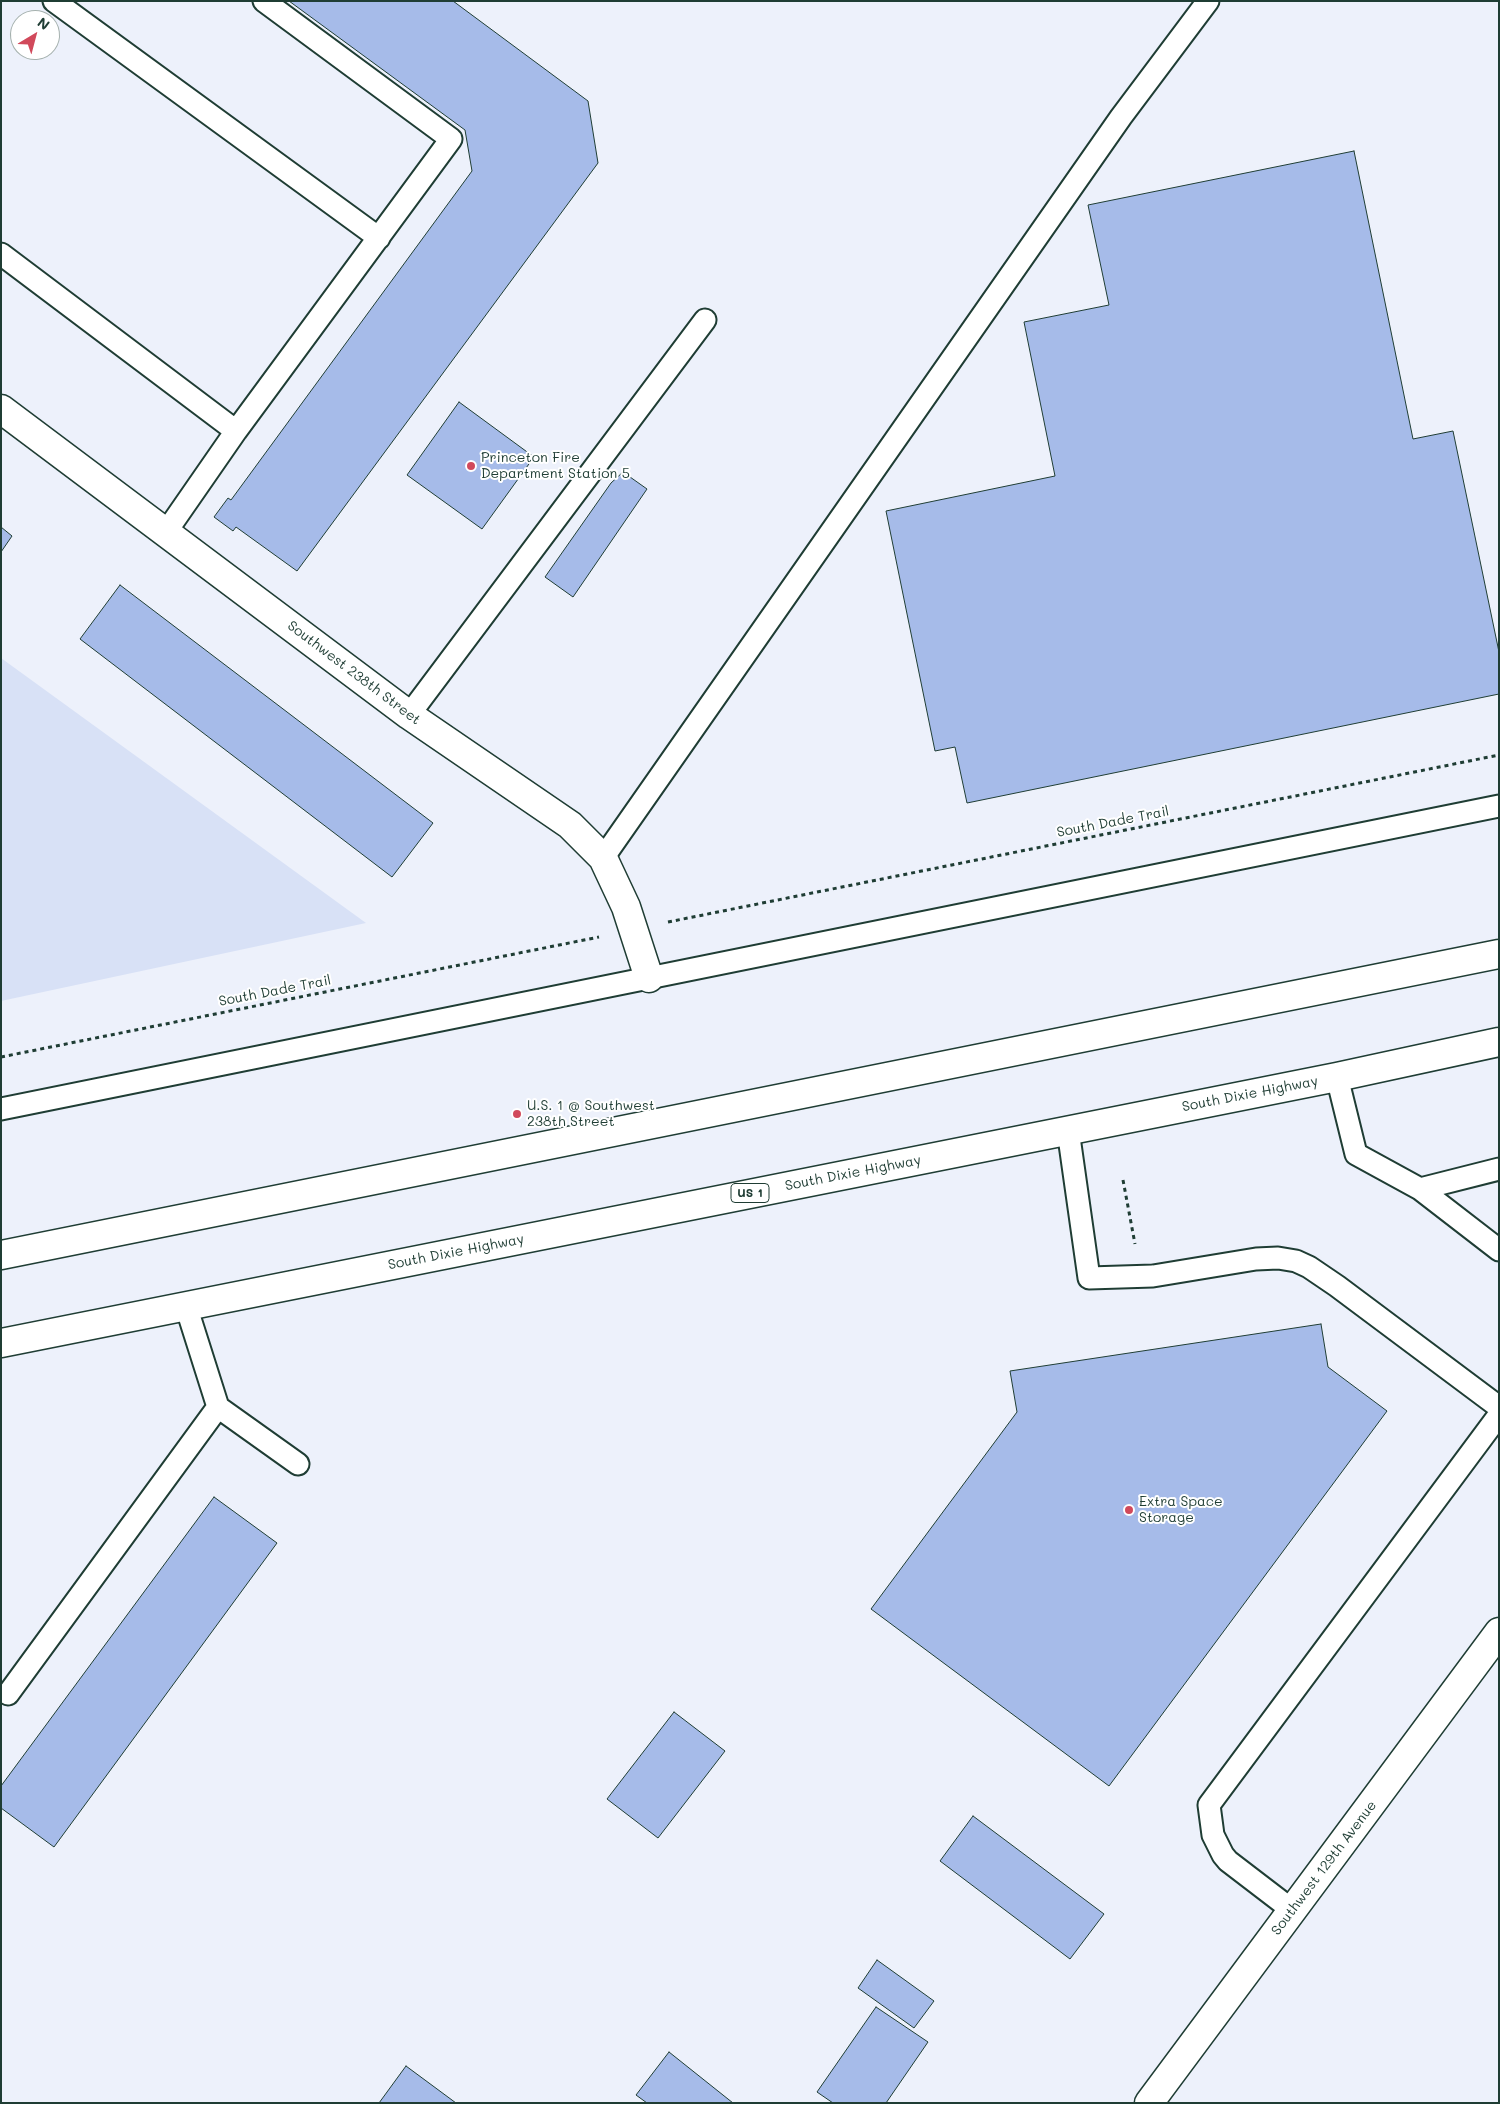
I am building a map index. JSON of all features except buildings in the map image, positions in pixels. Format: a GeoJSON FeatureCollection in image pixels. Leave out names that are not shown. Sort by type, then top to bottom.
{"type":"FeatureCollection","features":[{"type":"Feature","properties":{"kind":"main road","name":"Southwest 238th Street"},"geometry":{"type":"LineString","coordinates":[[1,409],[409,715],[570,825],[603,858],[626,906],[649,978]]}},
{"type":"Feature","properties":{"kind":"main road"},"geometry":{"type":"LineString","coordinates":[[1,1255],[1499,954]]}},
{"type":"Feature","properties":{"kind":"main road","name":"South Dixie Highway"},"geometry":{"type":"LineString","coordinates":[[1,1343],[1499,1042]]}},
{"type":"Feature","properties":{"kind":"main road","name":"Southwest 129th Avenue"},"geometry":{"type":"LineString","coordinates":[[1150,2103],[1499,1632]]}},
{"type":"Feature","properties":{"kind":"lane"},"geometry":{"type":"LineString","coordinates":[[54,1],[379,238]]}},
{"type":"Feature","properties":{"kind":"lane"},"geometry":{"type":"LineString","coordinates":[[166,532],[236,431],[451,139],[264,1]]}},
{"type":"Feature","properties":{"kind":"lane"},"geometry":{"type":"LineString","coordinates":[[603,858],[1115,125],[1208,1]]}},
{"type":"Feature","properties":{"kind":"lane"},"geometry":{"type":"LineString","coordinates":[[1,254],[236,431]]}},
{"type":"Feature","properties":{"kind":"lane"},"geometry":{"type":"LineString","coordinates":[[409,715],[704,320]]}},
{"type":"Feature","properties":{"kind":"lane"},"geometry":{"type":"LineString","coordinates":[[1,1109],[1499,806]]}},
{"type":"Feature","properties":{"kind":"lane"},"geometry":{"type":"LineString","coordinates":[[1337,1076],[1356,1154],[1420,1189],[1499,1250]]}},
{"type":"Feature","properties":{"kind":"lane"},"geometry":{"type":"LineString","coordinates":[[1068,1130],[1089,1278],[1153,1276],[1256,1259],[1278,1258],[1296,1261],[1309,1267],[1336,1286],[1499,1407]]}},
{"type":"Feature","properties":{"kind":"lane"},"geometry":{"type":"LineString","coordinates":[[1420,1189],[1499,1169]]}},
{"type":"Feature","properties":{"kind":"lane"},"geometry":{"type":"LineString","coordinates":[[186,1306],[218,1407],[298,1464]]}},
{"type":"Feature","properties":{"kind":"lane"},"geometry":{"type":"LineString","coordinates":[[8,1694],[218,1407]]}},
{"type":"Feature","properties":{"kind":"lane"},"geometry":{"type":"LineString","coordinates":[[1292,1910],[1228,1861],[1223,1855],[1213,1835],[1209,1805],[1499,1415]]}},
{"type":"Feature","properties":{"kind":"path","name":"South Dade Trail"},"geometry":{"type":"LineString","coordinates":[[731,910],[1499,755]]}},
{"type":"Feature","properties":{"kind":"path","name":"South Dade Trail"},"geometry":{"type":"LineString","coordinates":[[1,1057],[554,946]]}},
{"type":"Feature","properties":{"kind":"path"},"geometry":{"type":"LineString","coordinates":[[1124,1180],[1136,1248]]}},
{"type":"Feature","properties":{"kind":"shaded area"},"geometry":{"type":"Polygon","coordinates":[[[1,658],[366,923],[1,1001],[1,658]]]}},
{"type":"Feature","properties":{"kind":"place","name":"Princeton Fire Department Station 5"},"geometry":{"type":"Point","coordinates":[471,466]}},
{"type":"Feature","properties":{"kind":"place","name":"U.S. 1 @ Southwest 238th Street"},"geometry":{"type":"Point","coordinates":[517,1114]}},
{"type":"Feature","properties":{"kind":"place","name":"Extra Space Storage"},"geometry":{"type":"Point","coordinates":[1129,1510]}}]}
